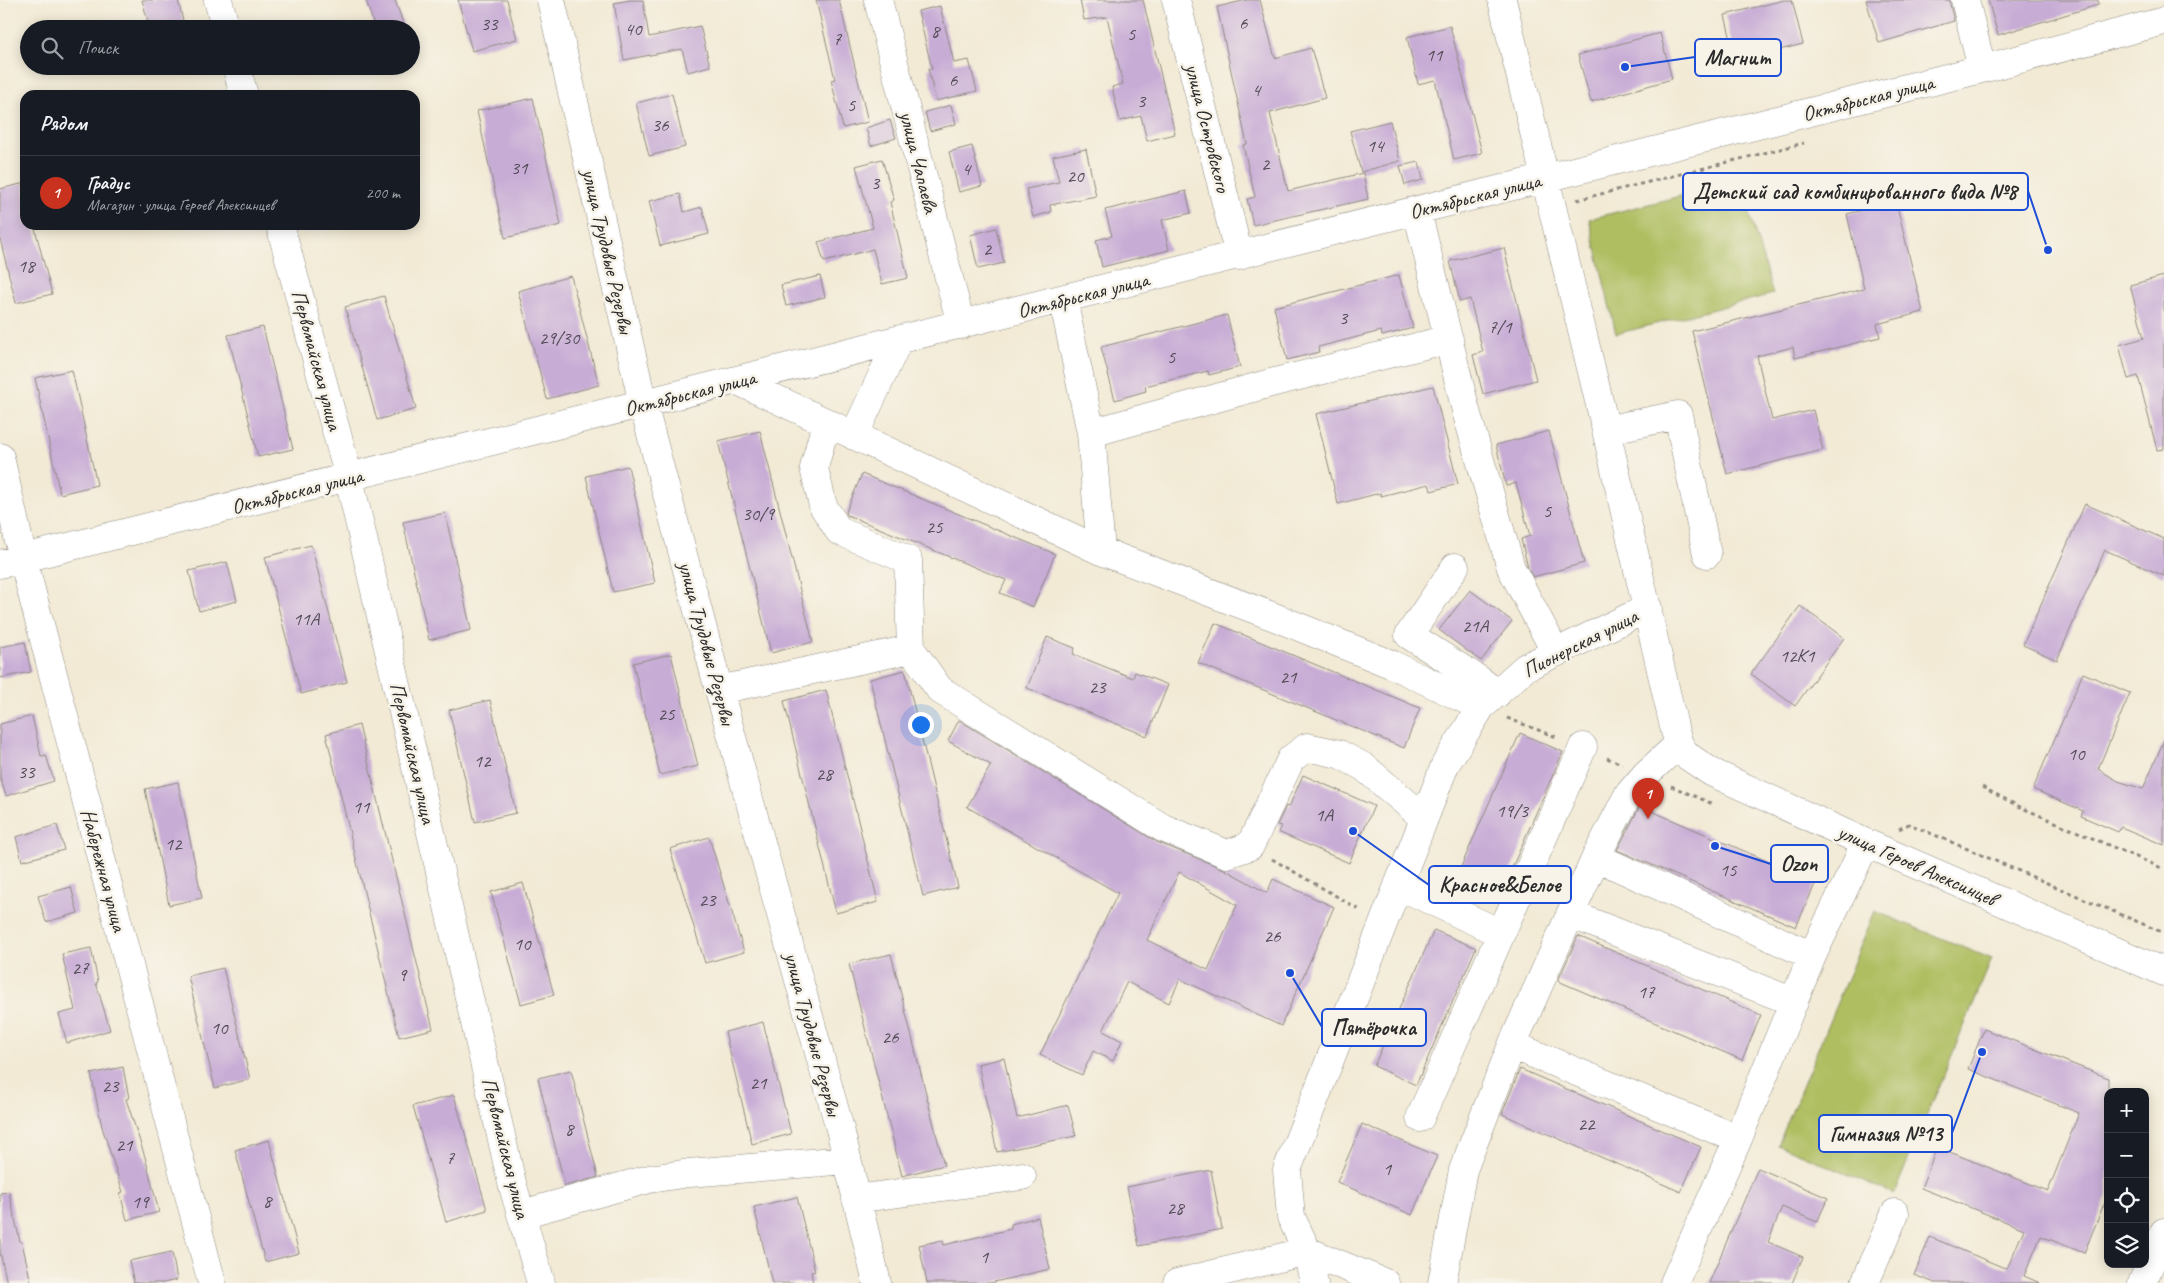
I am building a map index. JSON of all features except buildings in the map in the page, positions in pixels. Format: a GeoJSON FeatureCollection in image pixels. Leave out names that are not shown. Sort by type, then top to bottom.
{"type":"FeatureCollection","features":[{"type":"Feature","properties":{"kind":"street"},"geometry":{"type":"LineString","coordinates":[[218,0],[224,20]]}},
{"type":"Feature","properties":{"kind":"street","name":"улица Трудовые Резервы"},"geometry":{"type":"LineString","coordinates":[[551,0],[643,404],[847,1160],[877,1283]]}},
{"type":"Feature","properties":{"kind":"street","name":"улица Чапаева"},"geometry":{"type":"LineString","coordinates":[[878,0],[961,325]]}},
{"type":"Feature","properties":{"kind":"street","name":"улица Островского"},"geometry":{"type":"LineString","coordinates":[[1176,0],[1239,256]]}},
{"type":"Feature","properties":{"kind":"street","name":"Пионерская улица"},"geometry":{"type":"LineString","coordinates":[[1502,0],[1606,430],[1679,744]]}},
{"type":"Feature","properties":{"kind":"street"},"geometry":{"type":"LineString","coordinates":[[1965,0],[1982,69]]}},
{"type":"Feature","properties":{"kind":"street","name":"Октябрьская улица"},"geometry":{"type":"LineString","coordinates":[[12,561],[1417,211],[1548,192],[1982,69],[2164,21]]}},
{"type":"Feature","properties":{"kind":"street"},"geometry":{"type":"LineString","coordinates":[[238,75],[243,90]]}},
{"type":"Feature","properties":{"kind":"street"},"geometry":{"type":"LineString","coordinates":[[1417,211],[1466,411],[1511,568],[1556,653]]}},
{"type":"Feature","properties":{"kind":"street","name":"Первомайская улица"},"geometry":{"type":"LineString","coordinates":[[281,230],[349,478],[512,1183],[542,1283]]}},
{"type":"Feature","properties":{"kind":"street"},"geometry":{"type":"LineString","coordinates":[[1063,299],[1091,432],[1101,551]]}},
{"type":"Feature","properties":{"kind":"street"},"geometry":{"type":"LineString","coordinates":[[1091,432],[1267,384],[1448,339]]}},
{"type":"Feature","properties":{"kind":"street"},"geometry":{"type":"LineString","coordinates":[[854,436],[898,341]]}},
{"type":"Feature","properties":{"kind":"street"},"geometry":{"type":"LineString","coordinates":[[738,381],[1101,551],[1393,665],[1489,700]]}},
{"type":"Feature","properties":{"kind":"street"},"geometry":{"type":"LineString","coordinates":[[1606,430],[1678,415],[1707,554]]}},
{"type":"Feature","properties":{"kind":"street"},"geometry":{"type":"LineString","coordinates":[[826,423],[814,468],[822,506],[839,531],[908,560],[911,649],[940,690],[1163,828],[1227,854],[1250,846],[1291,759],[1307,747],[1339,754],[1364,767],[1424,818]]}},
{"type":"Feature","properties":{"kind":"street","name":"Набережная улица"},"geometry":{"type":"LineString","coordinates":[[0,457],[12,561],[212,1283]]}},
{"type":"Feature","properties":{"kind":"street"},"geometry":{"type":"LineString","coordinates":[[1455,567],[1409,635],[1481,681],[1489,700]]}},
{"type":"Feature","properties":{"kind":"street","name":"Пионерская улица"},"geometry":{"type":"LineString","coordinates":[[1314,1283],[1307,1251],[1291,1217],[1286,1170],[1445,765],[1489,700],[1526,667],[1648,608]]}},
{"type":"Feature","properties":{"kind":"street"},"geometry":{"type":"LineString","coordinates":[[719,690],[911,649]]}},
{"type":"Feature","properties":{"kind":"street"},"geometry":{"type":"LineString","coordinates":[[1442,1283],[1463,1170],[1512,1045],[1596,857],[1628,795],[1646,774],[1679,744]]}},
{"type":"Feature","properties":{"kind":"street","name":"улица Героев Алексинцев"},"geometry":{"type":"LineString","coordinates":[[1679,744],[1686,755],[1711,772],[1876,848],[2164,972]]}},
{"type":"Feature","properties":{"kind":"street"},"geometry":{"type":"LineString","coordinates":[[1420,1118],[1583,747]]}},
{"type":"Feature","properties":{"kind":"street"},"geometry":{"type":"LineString","coordinates":[[1674,1283],[1738,1139],[1812,956],[1876,848]]}},
{"type":"Feature","properties":{"kind":"street"},"geometry":{"type":"LineString","coordinates":[[1596,857],[1812,956]]}},
{"type":"Feature","properties":{"kind":"street"},"geometry":{"type":"LineString","coordinates":[[1398,885],[1500,933]]}},
{"type":"Feature","properties":{"kind":"street"},"geometry":{"type":"LineString","coordinates":[[1570,914],[1794,1002]]}},
{"type":"Feature","properties":{"kind":"street"},"geometry":{"type":"LineString","coordinates":[[1512,1045],[1738,1139]]}},
{"type":"Feature","properties":{"kind":"street"},"geometry":{"type":"LineString","coordinates":[[522,1214],[649,1179],[689,1173],[847,1160]]}},
{"type":"Feature","properties":{"kind":"street"},"geometry":{"type":"LineString","coordinates":[[856,1199],[1022,1176]]}},
{"type":"Feature","properties":{"kind":"street"},"geometry":{"type":"LineString","coordinates":[[1866,1283],[1894,1213]]}},
{"type":"Feature","properties":{"kind":"street"},"geometry":{"type":"LineString","coordinates":[[2142,1283],[2164,1232]]}},
{"type":"Feature","properties":{"kind":"street"},"geometry":{"type":"LineString","coordinates":[[1177,1283],[1307,1251],[1385,1283]]}},
{"type":"Feature","properties":{"kind":"path"},"geometry":{"type":"LineString","coordinates":[[1548,192],[1578,200],[1806,142]]}},
{"type":"Feature","properties":{"kind":"path"},"geometry":{"type":"LineString","coordinates":[[1489,700],[1583,747],[1721,808]]}},
{"type":"Feature","properties":{"kind":"path"},"geometry":{"type":"LineString","coordinates":[[1982,787],[2020,808],[2164,868]]}},
{"type":"Feature","properties":{"kind":"path"},"geometry":{"type":"LineString","coordinates":[[1876,848],[1896,831],[1909,824],[2164,933]]}},
{"type":"Feature","properties":{"kind":"path"},"geometry":{"type":"LineString","coordinates":[[1250,846],[1365,913]]}},
{"type":"Feature","properties":{"kind":"green space"},"geometry":{"type":"Polygon","coordinates":[[[1740,181],[1773,294],[1616,334],[1589,219],[1740,181]]]}},
{"type":"Feature","properties":{"kind":"green space"},"geometry":{"type":"Polygon","coordinates":[[[1875,911],[1992,959],[1894,1194],[1778,1145],[1875,911]]]}},
{"type":"Feature","properties":{"kind":"place","name":"Магнит"},"geometry":{"type":"Point","coordinates":[1625,67]}},
{"type":"Feature","properties":{"kind":"place","name":"Детский сад комбинированного вида №8"},"geometry":{"type":"Point","coordinates":[2048,250]}},
{"type":"Feature","properties":{"kind":"place","name":"Градус"},"geometry":{"type":"Point","coordinates":[1648,819]}},
{"type":"Feature","properties":{"kind":"place","name":"Красное&Белое"},"geometry":{"type":"Point","coordinates":[1353,831]}},
{"type":"Feature","properties":{"kind":"place","name":"Ozon"},"geometry":{"type":"Point","coordinates":[1715,846]}},
{"type":"Feature","properties":{"kind":"place","name":"Пятёрочка"},"geometry":{"type":"Point","coordinates":[1290,973]}},
{"type":"Feature","properties":{"kind":"place","name":"Гимназия №13"},"geometry":{"type":"Point","coordinates":[1982,1052]}}]}
